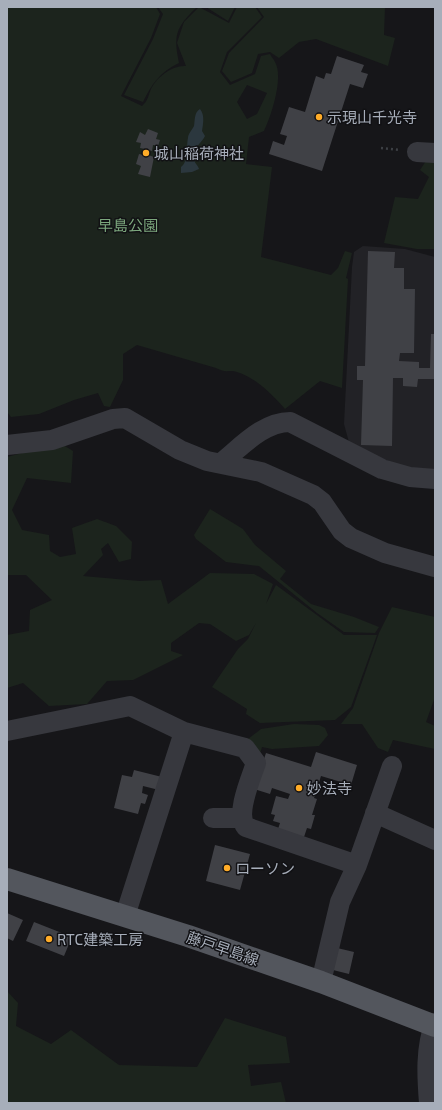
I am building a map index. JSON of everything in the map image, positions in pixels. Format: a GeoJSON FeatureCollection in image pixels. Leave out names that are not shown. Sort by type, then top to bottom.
{"type":"FeatureCollection","features":[{"type":"Feature","properties":{"kind":"main road","name":"藤戸早島線"},"geometry":{"type":"LineString","coordinates":[[7,879],[188,936],[321,982],[435,1024]]}},
{"type":"Feature","properties":{"kind":"street"},"geometry":{"type":"LineString","coordinates":[[7,445],[52,440],[113,419],[125,418],[180,450],[207,460],[261,472],[313,495],[322,502],[342,531],[351,538],[386,553],[435,567]]}},
{"type":"Feature","properties":{"kind":"street"},"geometry":{"type":"LineString","coordinates":[[221,463],[263,430],[278,422],[290,422],[382,469],[410,477],[435,479]]}},
{"type":"Feature","properties":{"kind":"street"},"geometry":{"type":"LineString","coordinates":[[7,731],[130,706],[184,732],[245,748],[256,762],[241,813],[246,827],[357,865]]}},
{"type":"Feature","properties":{"kind":"street"},"geometry":{"type":"LineString","coordinates":[[125,916],[184,732]]}},
{"type":"Feature","properties":{"kind":"street"},"geometry":{"type":"LineString","coordinates":[[321,982],[340,902],[357,865],[392,766]]}},
{"type":"Feature","properties":{"kind":"street"},"geometry":{"type":"LineString","coordinates":[[375,813],[435,840]]}},
{"type":"Feature","properties":{"kind":"street"},"geometry":{"type":"LineString","coordinates":[[213,818],[242,818]]}},
{"type":"Feature","properties":{"kind":"street"},"geometry":{"type":"LineString","coordinates":[[429,1103],[427,1079],[430,1042],[435,1024]]}},
{"type":"Feature","properties":{"kind":"shaded area"},"geometry":{"type":"Polygon","coordinates":[[[200,109],[203,117],[202,131],[205,136],[195,150],[193,156],[199,169],[192,172],[181,173],[181,167],[186,158],[188,136],[194,126],[196,114],[200,109]]]}},
{"type":"Feature","properties":{"kind":"shaded area"},"geometry":{"type":"Polygon","coordinates":[[[363,246],[405,249],[435,257],[435,474],[415,471],[350,446],[344,424],[352,267],[354,252],[363,246]]]}},
{"type":"Feature","properties":{"kind":"green space","name":"早島公園"},"geometry":{"type":"Polygon","coordinates":[[[7,7],[156,7],[160,14],[151,38],[121,96],[142,106],[147,100],[151,89],[161,76],[175,67],[186,66],[177,43],[184,22],[199,7],[229,23],[237,7],[255,7],[262,17],[227,52],[220,72],[230,85],[255,74],[261,56],[270,54],[275,61],[277,69],[278,77],[276,97],[270,116],[264,131],[249,137],[246,164],[272,167],[261,257],[331,275],[338,268],[345,251],[352,253],[346,278],[348,279],[342,388],[320,381],[285,409],[263,387],[251,378],[234,371],[223,371],[137,345],[123,354],[123,380],[110,407],[104,406],[98,393],[74,400],[39,414],[11,417],[7,412],[7,7]],[[247,85],[237,102],[247,119],[257,114],[267,93],[247,85]]]}},
{"type":"Feature","properties":{"kind":"green space"},"geometry":{"type":"Polygon","coordinates":[[[158,7],[197,7],[184,20],[178,32],[176,45],[179,63],[167,70],[157,79],[143,102],[124,95],[153,39],[163,14],[158,7]]]}},
{"type":"Feature","properties":{"kind":"green space"},"geometry":{"type":"Polygon","coordinates":[[[206,7],[235,7],[228,21],[206,7]]]}},
{"type":"Feature","properties":{"kind":"green space"},"geometry":{"type":"Polygon","coordinates":[[[257,7],[385,7],[384,35],[395,38],[388,66],[316,39],[299,42],[279,58],[270,52],[258,54],[252,73],[231,82],[222,71],[229,53],[264,17],[257,7]]]}},
{"type":"Feature","properties":{"kind":"green space"},"geometry":{"type":"Polygon","coordinates":[[[430,155],[435,156],[435,249],[417,249],[384,243],[395,197],[418,199],[429,177],[420,170],[430,155]]]}},
{"type":"Feature","properties":{"kind":"green space"},"geometry":{"type":"Polygon","coordinates":[[[60,443],[73,451],[71,483],[27,478],[12,510],[22,530],[49,535],[50,551],[60,557],[76,554],[72,528],[97,519],[116,526],[132,542],[131,559],[119,562],[108,543],[101,549],[103,555],[83,576],[139,581],[161,580],[168,604],[210,573],[254,574],[273,584],[266,604],[276,585],[344,635],[377,635],[351,707],[335,720],[260,723],[246,714],[247,709],[212,687],[238,649],[248,639],[256,623],[249,635],[236,641],[210,624],[199,623],[171,643],[171,651],[183,655],[133,680],[107,681],[87,704],[49,706],[23,683],[7,688],[7,635],[29,631],[30,610],[52,600],[26,575],[7,575],[7,457],[60,443]]]}},
{"type":"Feature","properties":{"kind":"green space"},"geometry":{"type":"Polygon","coordinates":[[[210,509],[243,529],[255,545],[286,571],[280,579],[311,604],[354,617],[379,627],[375,633],[344,632],[317,613],[259,566],[226,562],[196,539],[194,535],[210,509]]]}},
{"type":"Feature","properties":{"kind":"green space"},"geometry":{"type":"Polygon","coordinates":[[[392,607],[435,617],[435,697],[426,722],[435,726],[435,749],[393,740],[388,752],[378,748],[362,724],[341,724],[353,708],[379,633],[392,607]]]}},
{"type":"Feature","properties":{"kind":"green space"},"geometry":{"type":"Polygon","coordinates":[[[294,724],[319,725],[325,728],[328,735],[319,746],[272,749],[262,747],[259,757],[248,739],[261,729],[294,724]]]}},
{"type":"Feature","properties":{"kind":"green space"},"geometry":{"type":"Polygon","coordinates":[[[7,991],[18,1003],[16,1026],[51,1044],[71,1030],[119,1065],[197,1067],[225,1018],[286,1037],[290,1063],[248,1065],[251,1086],[281,1082],[286,1103],[7,1103],[7,991]]]}},
{"type":"Feature","properties":{"kind":"building"},"geometry":{"type":"Polygon","coordinates":[[[337,56],[364,65],[361,72],[368,74],[363,88],[350,84],[322,171],[269,154],[273,141],[284,145],[287,136],[280,134],[289,107],[305,112],[316,76],[324,79],[326,73],[331,74],[337,56]]]}},
{"type":"Feature","properties":{"kind":"building","name":"城山稲荷神社"},"geometry":{"type":"Polygon","coordinates":[[[148,129],[158,133],[156,139],[160,140],[158,146],[153,145],[152,151],[149,150],[148,155],[154,157],[150,177],[138,174],[141,166],[136,164],[139,154],[144,155],[145,149],[140,148],[141,143],[136,142],[140,132],[145,135],[148,129]]]}},
{"type":"Feature","properties":{"kind":"building"},"geometry":{"type":"Polygon","coordinates":[[[368,251],[395,252],[394,268],[404,268],[404,289],[415,289],[414,353],[400,353],[399,361],[419,362],[419,368],[430,368],[431,334],[435,334],[435,379],[418,379],[417,387],[403,386],[403,378],[393,378],[392,446],[361,445],[363,380],[357,380],[357,366],[365,366],[368,251]]]}},
{"type":"Feature","properties":{"kind":"building"},"geometry":{"type":"Polygon","coordinates":[[[316,752],[357,765],[351,785],[321,776],[314,798],[317,799],[312,815],[315,815],[311,829],[307,828],[303,840],[277,832],[280,823],[273,821],[275,815],[271,814],[276,796],[288,799],[290,794],[272,788],[270,794],[254,789],[266,753],[311,767],[316,752]]]}},
{"type":"Feature","properties":{"kind":"building"},"geometry":{"type":"Polygon","coordinates":[[[134,770],[162,777],[159,790],[143,786],[142,793],[148,795],[145,804],[141,803],[138,814],[114,808],[122,775],[132,777],[134,770]]]}},
{"type":"Feature","properties":{"kind":"building"},"geometry":{"type":"Polygon","coordinates":[[[215,845],[250,854],[240,890],[206,881],[215,845]]]}},
{"type":"Feature","properties":{"kind":"building"},"geometry":{"type":"Polygon","coordinates":[[[7,913],[23,920],[13,941],[7,938],[7,913]]]}},
{"type":"Feature","properties":{"kind":"building","name":"RTC建築工房"},"geometry":{"type":"Polygon","coordinates":[[[34,922],[72,937],[64,956],[26,941],[34,922]]]}},
{"type":"Feature","properties":{"kind":"building"},"geometry":{"type":"Polygon","coordinates":[[[333,947],[354,952],[349,974],[329,969],[333,947]]]}},
{"type":"Feature","properties":{"kind":"place","name":"示現山千光寺"},"geometry":{"type":"Point","coordinates":[319,117]}},
{"type":"Feature","properties":{"kind":"place","name":"城山稲荷神社"},"geometry":{"type":"Point","coordinates":[146,153]}},
{"type":"Feature","properties":{"kind":"place","name":"妙法寺"},"geometry":{"type":"Point","coordinates":[299,788]}},
{"type":"Feature","properties":{"kind":"place","name":"ローソン"},"geometry":{"type":"Point","coordinates":[227,868]}},
{"type":"Feature","properties":{"kind":"place","name":"RTC建築工房"},"geometry":{"type":"Point","coordinates":[49,939]}}]}
